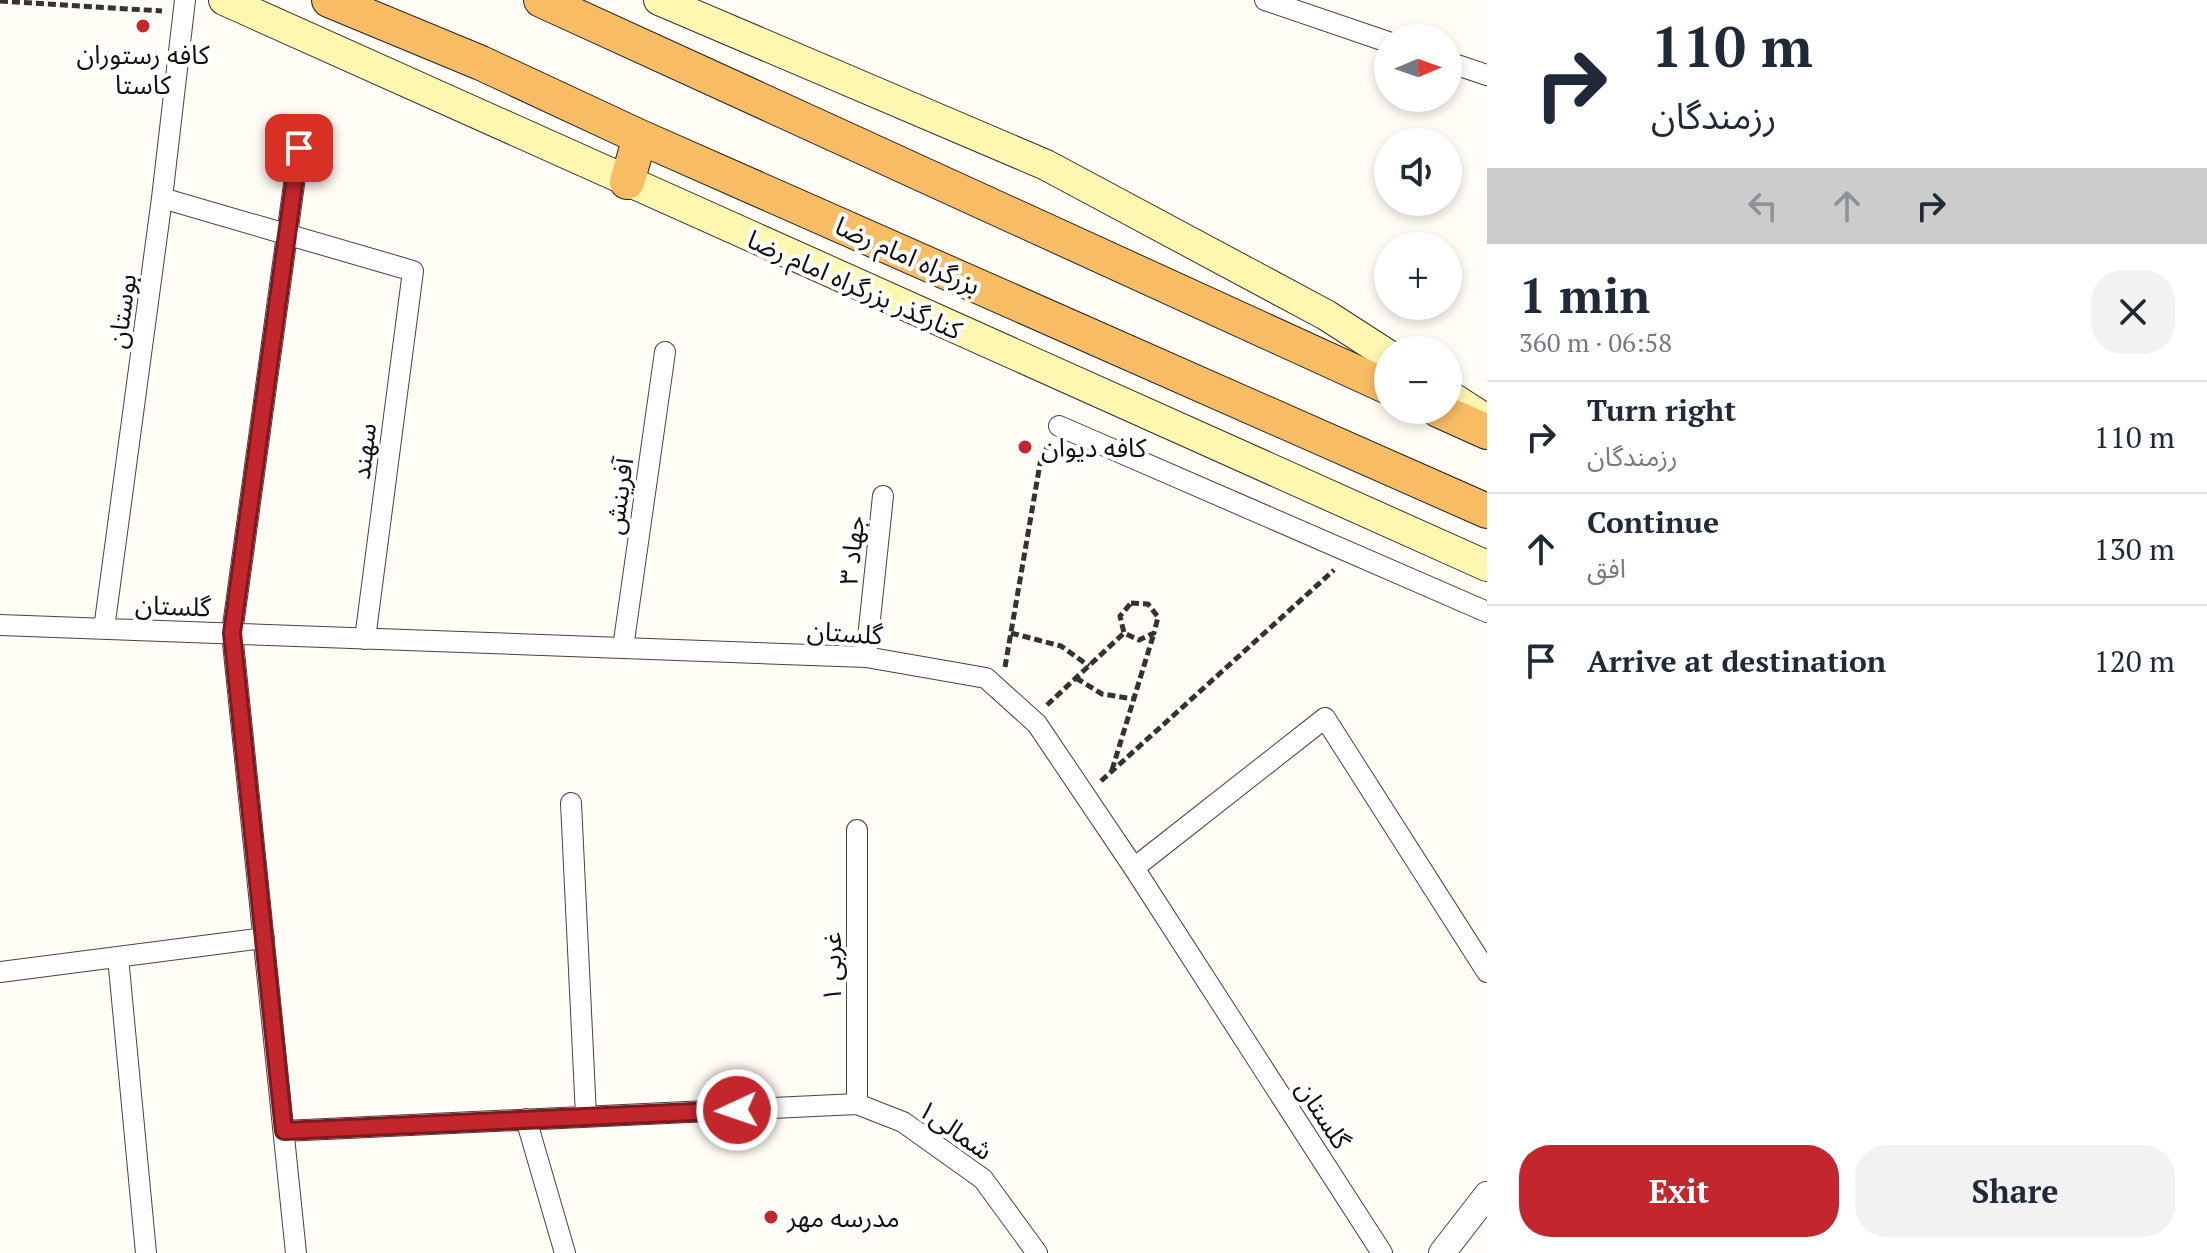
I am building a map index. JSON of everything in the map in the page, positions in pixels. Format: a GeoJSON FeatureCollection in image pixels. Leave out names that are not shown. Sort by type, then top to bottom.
{"type":"FeatureCollection","features":[{"type":"Feature","properties":{"kind":"highway","name":"بزرگراه امام رضا"},"geometry":{"type":"LineString","coordinates":[[329,0],[481,63],[640,137],[1487,511]]}},
{"type":"Feature","properties":{"kind":"highway"},"geometry":{"type":"LineString","coordinates":[[541,0],[1374,381]]}},
{"type":"Feature","properties":{"kind":"highway"},"geometry":{"type":"LineString","coordinates":[[627,182],[640,137]]}},
{"type":"Feature","properties":{"kind":"highway"},"geometry":{"type":"LineString","coordinates":[[1462,421],[1487,432]]}},
{"type":"Feature","properties":{"kind":"main road","name":"کنارگذر بزرگراه امام رضا"},"geometry":{"type":"LineString","coordinates":[[224,0],[1487,566]]}},
{"type":"Feature","properties":{"kind":"main road"},"geometry":{"type":"LineString","coordinates":[[659,0],[1046,165],[1326,315],[1374,346]]}},
{"type":"Feature","properties":{"kind":"main road"},"geometry":{"type":"LineString","coordinates":[[1462,404],[1487,420]]}},
{"type":"Feature","properties":{"kind":"street"},"geometry":{"type":"LineString","coordinates":[[1265,0],[1374,37]]}},
{"type":"Feature","properties":{"kind":"street","name":"بوستان"},"geometry":{"type":"LineString","coordinates":[[104,629],[162,198],[184,6]]}},
{"type":"Feature","properties":{"kind":"street"},"geometry":{"type":"LineString","coordinates":[[1462,67],[1487,75]]}},
{"type":"Feature","properties":{"kind":"street"},"geometry":{"type":"LineString","coordinates":[[296,1253],[232,633],[299,148]]}},
{"type":"Feature","properties":{"kind":"street"},"geometry":{"type":"LineString","coordinates":[[162,198],[286,235]]}},
{"type":"Feature","properties":{"kind":"street","name":"سهند"},"geometry":{"type":"LineString","coordinates":[[286,235],[413,271],[365,639]]}},
{"type":"Feature","properties":{"kind":"street","name":"آفرینش"},"geometry":{"type":"LineString","coordinates":[[623,648],[665,352]]}},
{"type":"Feature","properties":{"kind":"street"},"geometry":{"type":"LineString","coordinates":[[1059,426],[1487,612]]}},
{"type":"Feature","properties":{"kind":"street","name":"جهاد ۳"},"geometry":{"type":"LineString","coordinates":[[866,657],[883,496]]}},
{"type":"Feature","properties":{"kind":"street","name":"گلستان"},"geometry":{"type":"LineString","coordinates":[[0,625],[866,657],[986,678],[1032,720],[1085,795],[1382,1253]]}},
{"type":"Feature","properties":{"kind":"street"},"geometry":{"type":"LineString","coordinates":[[1134,868],[1325,718],[1487,972]]}},
{"type":"Feature","properties":{"kind":"street"},"geometry":{"type":"LineString","coordinates":[[571,803],[586,1116]]}},
{"type":"Feature","properties":{"kind":"street","name":"غربی ۱"},"geometry":{"type":"LineString","coordinates":[[857,830],[857,1104]]}},
{"type":"Feature","properties":{"kind":"street"},"geometry":{"type":"LineString","coordinates":[[0,972],[264,938]]}},
{"type":"Feature","properties":{"kind":"street"},"geometry":{"type":"LineString","coordinates":[[118,957],[146,1253]]}},
{"type":"Feature","properties":{"kind":"street","name":"شمالی۱"},"geometry":{"type":"LineString","coordinates":[[284,1131],[857,1104],[903,1122],[983,1179],[1037,1253]]}},
{"type":"Feature","properties":{"kind":"street"},"geometry":{"type":"LineString","coordinates":[[526,1119],[565,1253]]}},
{"type":"Feature","properties":{"kind":"street"},"geometry":{"type":"LineString","coordinates":[[1442,1253],[1487,1195]]}},
{"type":"Feature","properties":{"kind":"path"},"geometry":{"type":"LineString","coordinates":[[104,0],[117,8]]}},
{"type":"Feature","properties":{"kind":"path"},"geometry":{"type":"LineString","coordinates":[[0,1],[117,8],[184,6]]}},
{"type":"Feature","properties":{"kind":"path"},"geometry":{"type":"LineString","coordinates":[[1001,691],[1041,458],[1059,426]]}},
{"type":"Feature","properties":{"kind":"path"},"geometry":{"type":"LineString","coordinates":[[1085,795],[1352,554]]}},
{"type":"Feature","properties":{"kind":"path"},"geometry":{"type":"LineString","coordinates":[[1112,771],[1158,617],[1148,604],[1131,603],[1120,616],[1124,633]]}},
{"type":"Feature","properties":{"kind":"path"},"geometry":{"type":"LineString","coordinates":[[1011,633],[1061,646],[1089,666]]}},
{"type":"Feature","properties":{"kind":"path"},"geometry":{"type":"LineString","coordinates":[[1124,633],[1139,640],[1154,633]]}},
{"type":"Feature","properties":{"kind":"path"},"geometry":{"type":"LineString","coordinates":[[1032,720],[1124,633]]}},
{"type":"Feature","properties":{"kind":"path"},"geometry":{"type":"LineString","coordinates":[[1076,678],[1102,694],[1134,699]]}},
{"type":"Feature","properties":{"kind":"place","name":"کافه رستوران کاستا"},"geometry":{"type":"Point","coordinates":[143,26]}},
{"type":"Feature","properties":{"kind":"place","name":"کافه دیوان"},"geometry":{"type":"Point","coordinates":[1025,447]}},
{"type":"Feature","properties":{"kind":"place","name":"مدرسه مهر"},"geometry":{"type":"Point","coordinates":[771,1217]}},
{"type":"Feature","properties":{"kind":"route"},"geometry":{"type":"LineString","coordinates":[[299,148],[232,633],[284,1131],[737,1110]]}}]}
